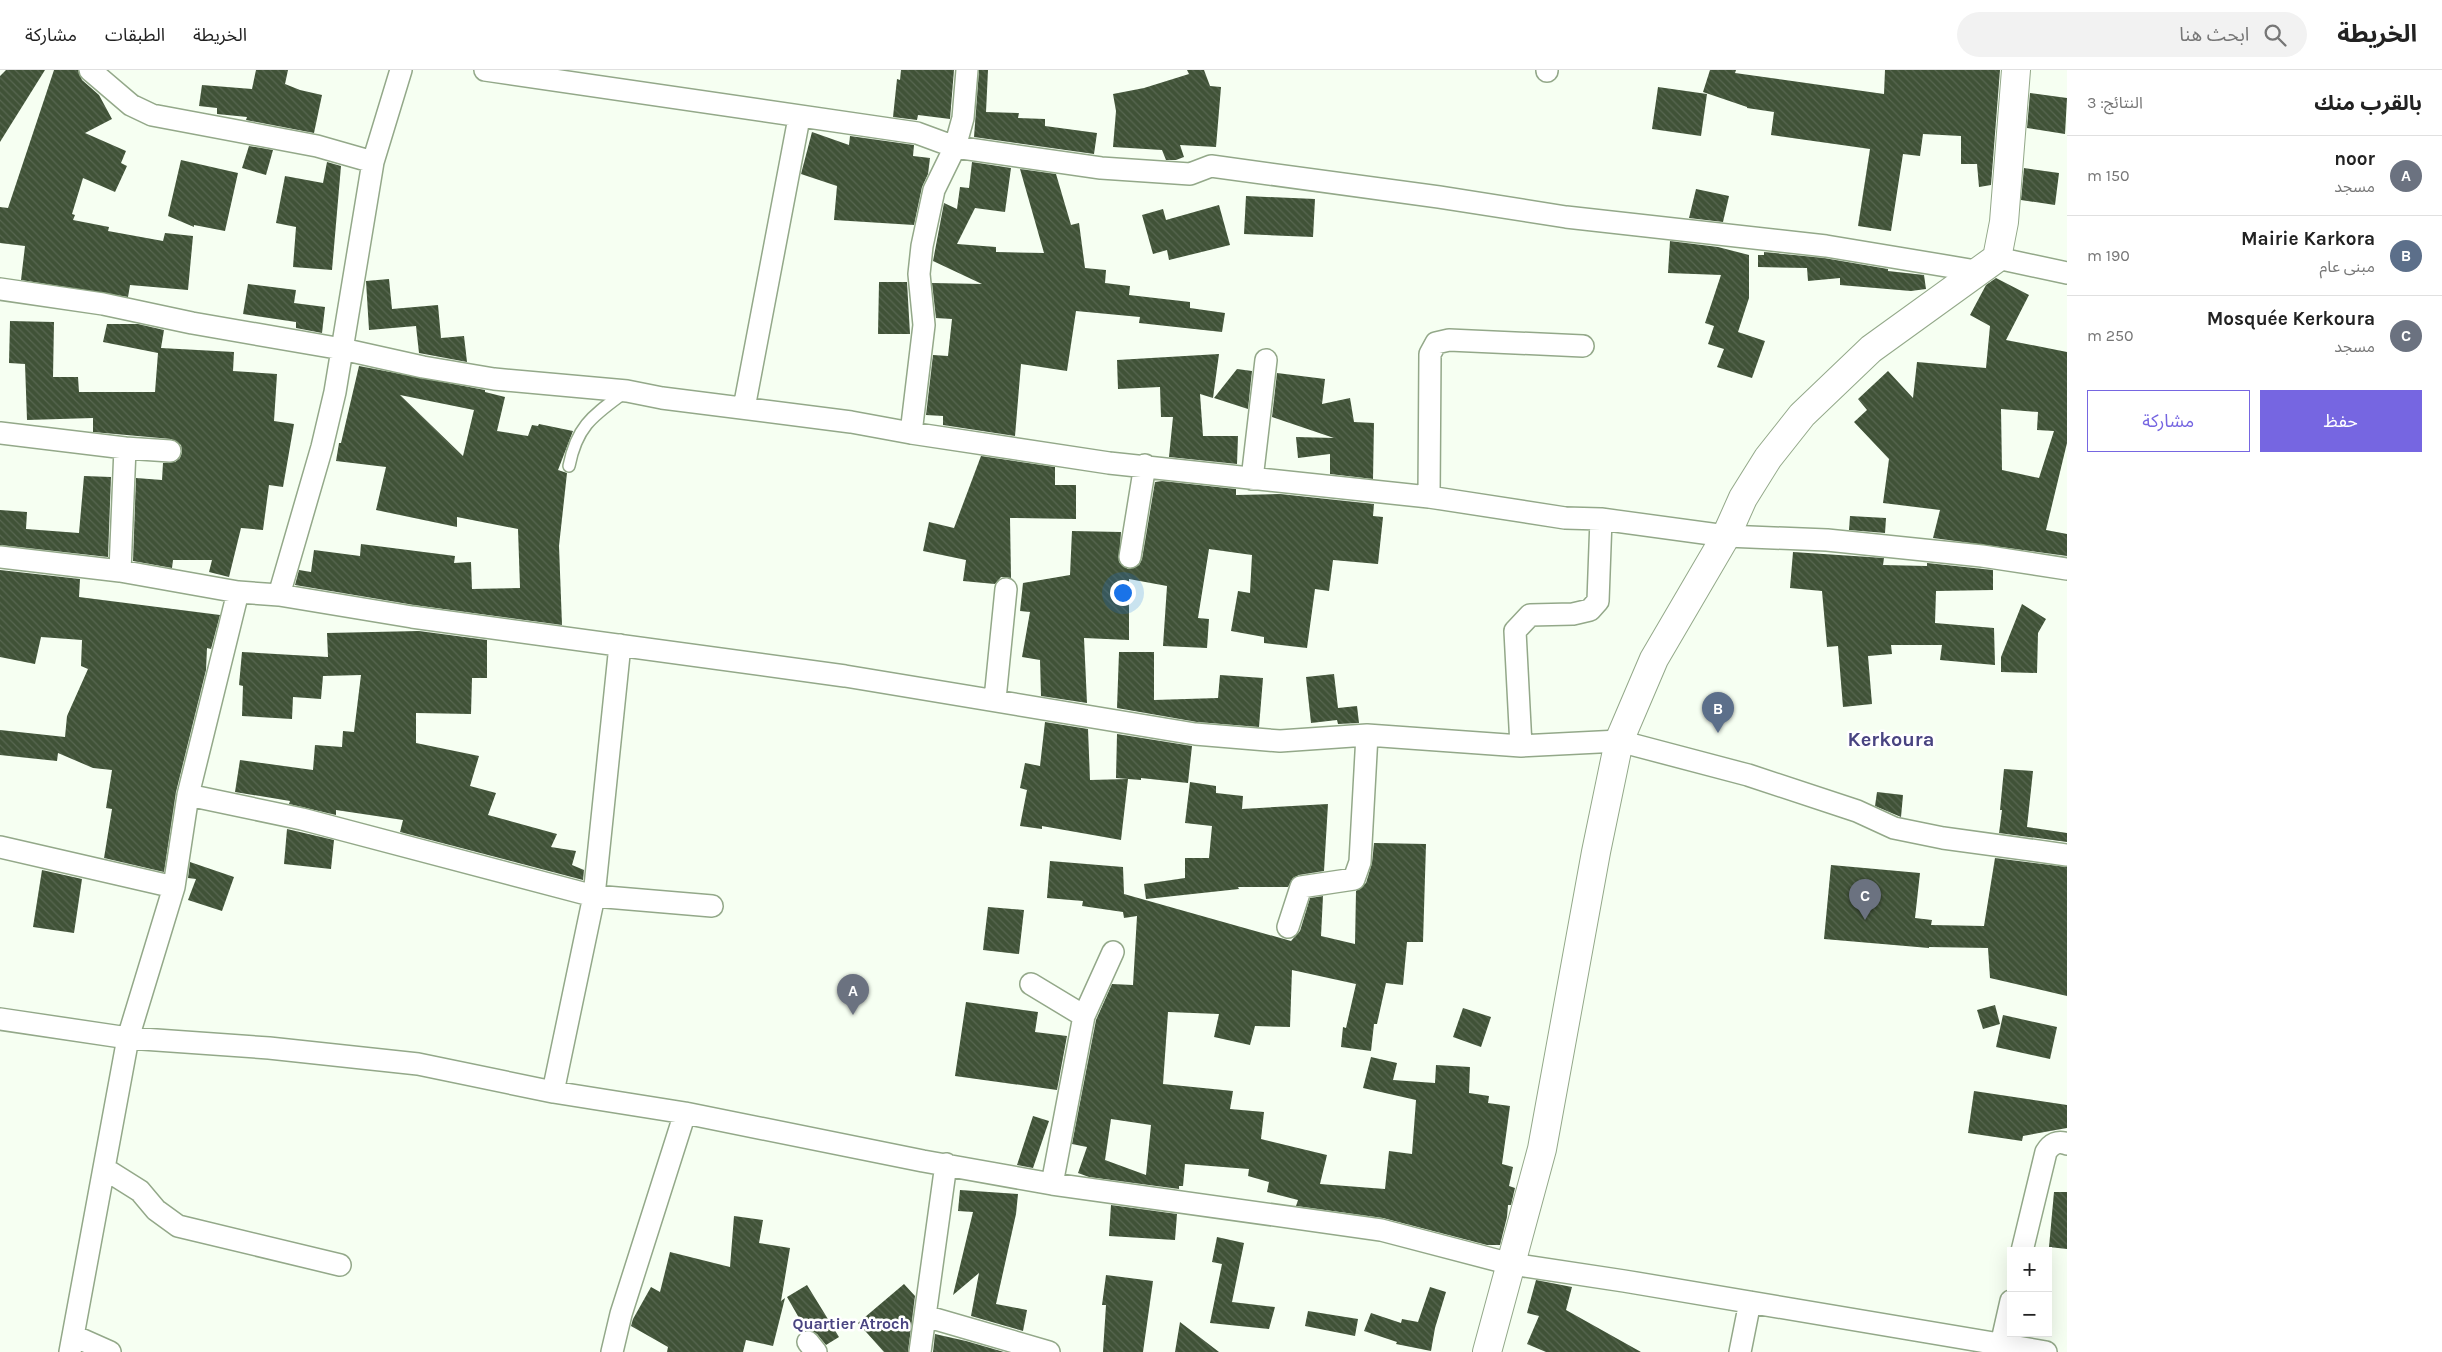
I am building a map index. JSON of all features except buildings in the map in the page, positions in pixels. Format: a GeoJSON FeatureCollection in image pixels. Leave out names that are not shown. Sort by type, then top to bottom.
{"type":"FeatureCollection","features":[{"type":"Feature","properties":{"kind":"main road"},"geometry":{"type":"LineString","coordinates":[[1487,1352],[1542,1149],[1596,852],[1619,741],[1654,659],[1726,536],[1743,498],[1768,458],[1802,415],[1871,349],[1987,264],[2004,222],[2016,70]]}},
{"type":"Feature","properties":{"kind":"street"},"geometry":{"type":"LineString","coordinates":[[90,70],[131,105],[152,115],[317,146],[373,162]]}},
{"type":"Feature","properties":{"kind":"street"},"geometry":{"type":"LineString","coordinates":[[279,595],[322,447],[342,349],[373,162],[401,70]]}},
{"type":"Feature","properties":{"kind":"street"},"geometry":{"type":"LineString","coordinates":[[485,70],[799,118],[917,133],[955,147],[1111,169],[1190,174],[1210,166],[1440,197],[1566,217],[2067,273]]}},
{"type":"Feature","properties":{"kind":"street"},"geometry":{"type":"LineString","coordinates":[[911,433],[924,326],[919,274],[922,246],[934,190],[955,147],[963,118],[967,70]]}},
{"type":"Feature","properties":{"kind":"street"},"geometry":{"type":"LineString","coordinates":[[744,408],[799,118]]}},
{"type":"Feature","properties":{"kind":"street"},"geometry":{"type":"LineString","coordinates":[[0,289],[103,304],[192,323],[342,349],[423,367],[494,379],[627,390],[662,398],[851,422],[1091,460],[1428,496],[1565,518],[1601,519],[1726,536],[1827,540],[1982,556],[2067,569]]}},
{"type":"Feature","properties":{"kind":"street"},"geometry":{"type":"LineString","coordinates":[[1428,496],[1430,354],[1436,343],[1449,340],[1583,346]]}},
{"type":"Feature","properties":{"kind":"street"},"geometry":{"type":"LineString","coordinates":[[1252,478],[1266,360]]}},
{"type":"Feature","properties":{"kind":"street"},"geometry":{"type":"LineString","coordinates":[[0,433],[125,448],[170,451]]}},
{"type":"Feature","properties":{"kind":"street"},"geometry":{"type":"LineString","coordinates":[[120,571],[125,448]]}},
{"type":"Feature","properties":{"kind":"street"},"geometry":{"type":"LineString","coordinates":[[1130,557],[1145,466]]}},
{"type":"Feature","properties":{"kind":"street"},"geometry":{"type":"LineString","coordinates":[[1521,746],[1515,630],[1530,615],[1573,614],[1590,610],[1598,601],[1601,519]]}},
{"type":"Feature","properties":{"kind":"street"},"geometry":{"type":"LineString","coordinates":[[0,557],[120,571],[238,592],[279,595],[412,617],[995,700],[1195,734],[1280,741],[1366,735],[1521,746],[1619,741],[1748,775],[1857,811],[1894,828],[1942,838],[2067,855]]}},
{"type":"Feature","properties":{"kind":"street"},"geometry":{"type":"LineString","coordinates":[[995,700],[1006,589]]}},
{"type":"Feature","properties":{"kind":"street"},"geometry":{"type":"LineString","coordinates":[[110,1352],[72,1344],[106,1169],[128,1038],[174,888],[188,795],[238,592]]}},
{"type":"Feature","properties":{"kind":"street"},"geometry":{"type":"LineString","coordinates":[[553,1092],[594,896],[620,646]]}},
{"type":"Feature","properties":{"kind":"street"},"geometry":{"type":"LineString","coordinates":[[1288,927],[1301,887],[1354,879],[1360,862],[1366,735]]}},
{"type":"Feature","properties":{"kind":"street"},"geometry":{"type":"LineString","coordinates":[[188,795],[311,821],[594,896],[712,906]]}},
{"type":"Feature","properties":{"kind":"street"},"geometry":{"type":"LineString","coordinates":[[0,847],[174,888]]}},
{"type":"Feature","properties":{"kind":"street"},"geometry":{"type":"LineString","coordinates":[[1052,1184],[1084,1016],[1113,952]]}},
{"type":"Feature","properties":{"kind":"street"},"geometry":{"type":"LineString","coordinates":[[1031,984],[1084,1016]]}},
{"type":"Feature","properties":{"kind":"street"},"geometry":{"type":"LineString","coordinates":[[0,1019],[128,1038],[269,1048],[418,1064],[553,1092],[685,1113],[1052,1184],[1381,1230],[1511,1264],[2046,1352]]}},
{"type":"Feature","properties":{"kind":"street"},"geometry":{"type":"LineString","coordinates":[[612,1352],[621,1314],[685,1113]]}},
{"type":"Feature","properties":{"kind":"street"},"geometry":{"type":"LineString","coordinates":[[2023,1247],[2046,1152],[2055,1143],[2067,1144]]}},
{"type":"Feature","properties":{"kind":"street"},"geometry":{"type":"LineString","coordinates":[[920,1352],[946,1164]]}},
{"type":"Feature","properties":{"kind":"street"},"geometry":{"type":"LineString","coordinates":[[106,1169],[140,1191],[156,1210],[178,1226],[340,1265]]}},
{"type":"Feature","properties":{"kind":"street"},"geometry":{"type":"LineString","coordinates":[[1740,1352],[1750,1302]]}},
{"type":"Feature","properties":{"kind":"street"},"geometry":{"type":"LineString","coordinates":[[925,1316],[1049,1352]]}},
{"type":"Feature","properties":{"kind":"street"},"geometry":{"type":"LineString","coordinates":[[2001,1345],[2007,1319]]}},
{"type":"Feature","properties":{"kind":"lane"},"geometry":{"type":"LineString","coordinates":[[569,466],[572,450],[589,419],[627,390]]}},
{"type":"Feature","properties":{"kind":"place","name":"Mairie Karkora"},"geometry":{"type":"Point","coordinates":[1718,733]}},
{"type":"Feature","properties":{"kind":"place","name":"Mosquée Kerkoura"},"geometry":{"type":"Point","coordinates":[1865,920]}},
{"type":"Feature","properties":{"kind":"place","name":"noor"},"geometry":{"type":"Point","coordinates":[853,1015]}},
{"type":"Feature","properties":{"kind":"district","name":"Kerkoura"},"geometry":{"type":"Point","coordinates":[1891,739]}},
{"type":"Feature","properties":{"kind":"district","name":"Quartier Atroch"},"geometry":{"type":"Point","coordinates":[851,1323]}}]}
